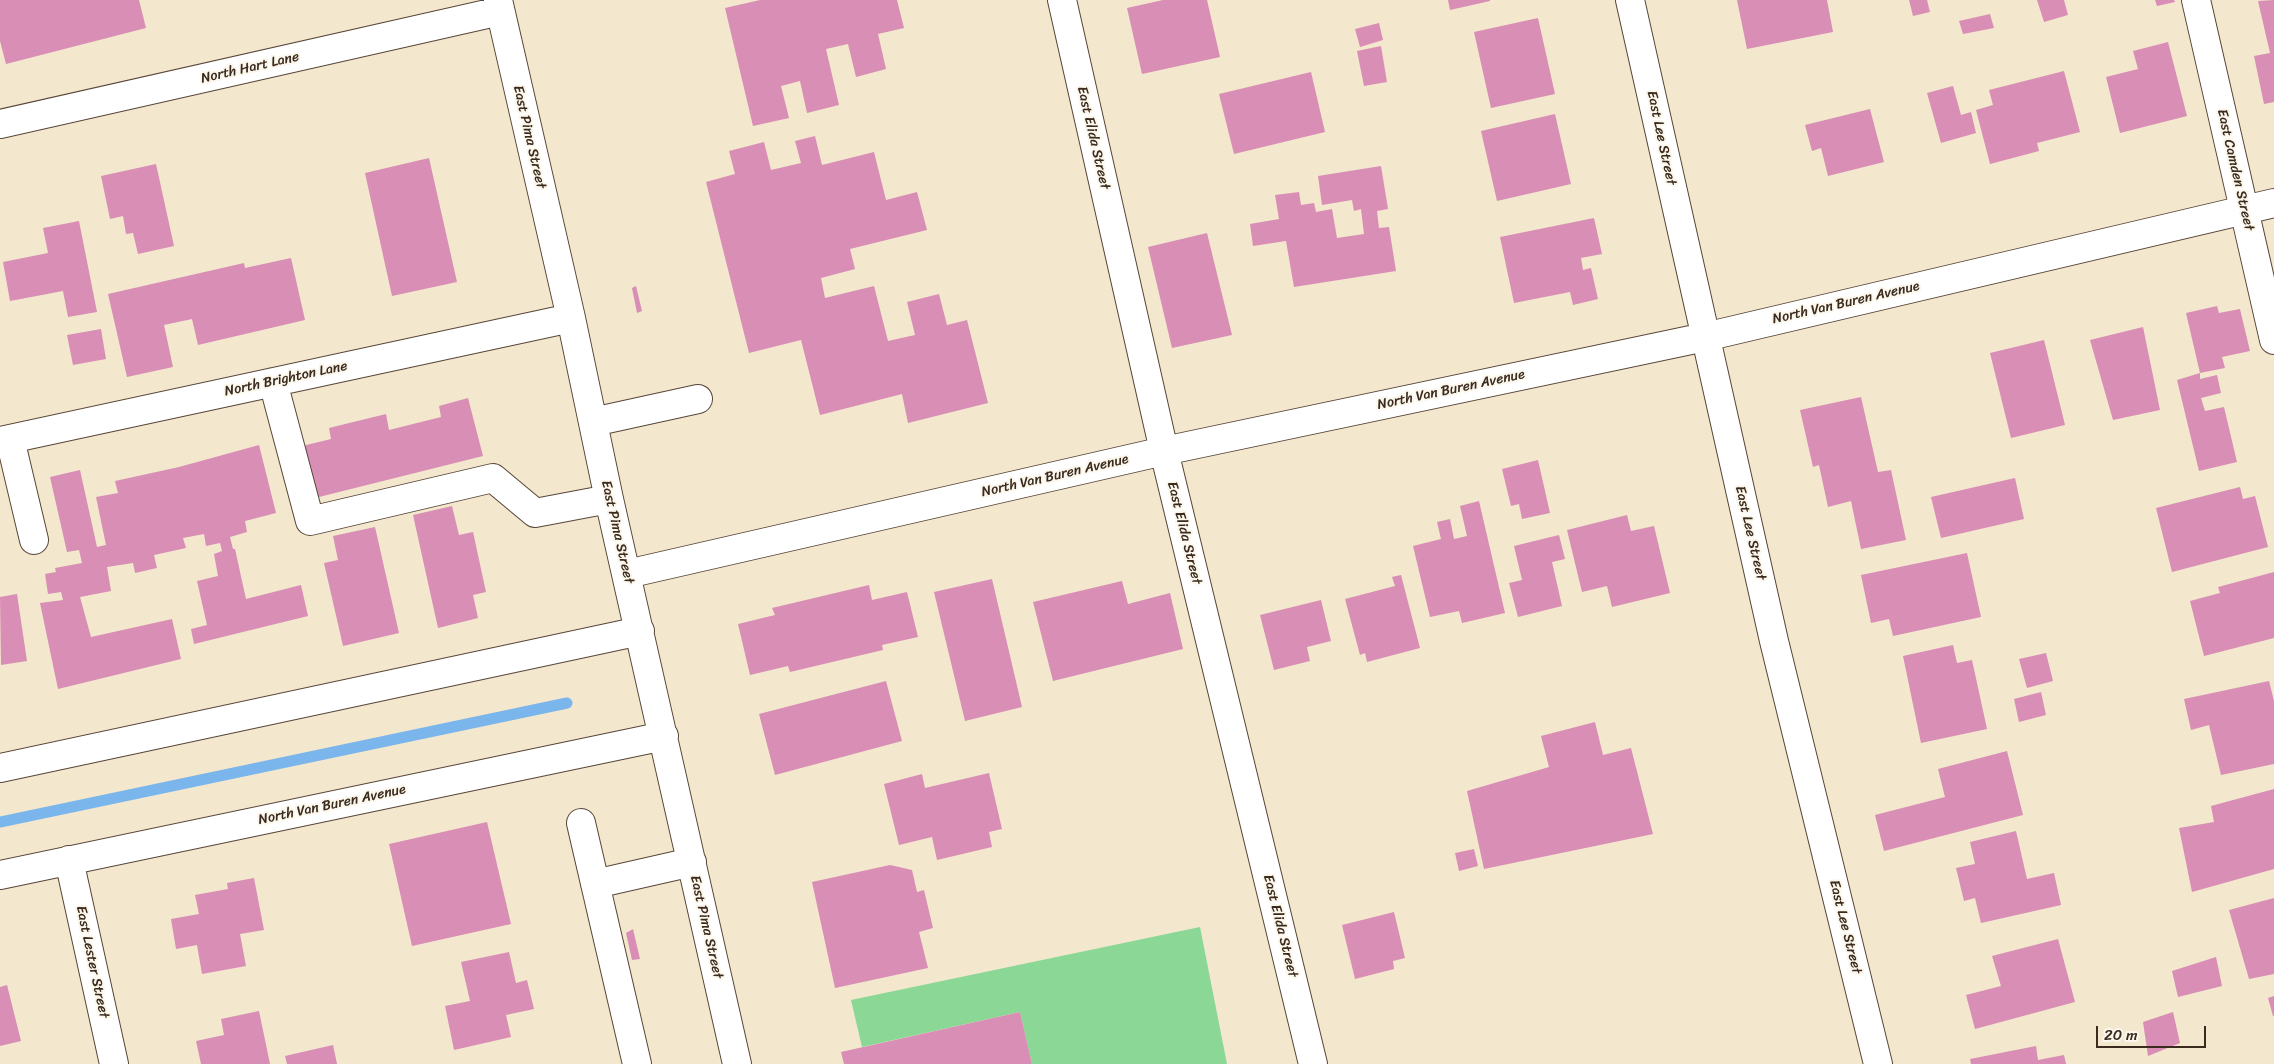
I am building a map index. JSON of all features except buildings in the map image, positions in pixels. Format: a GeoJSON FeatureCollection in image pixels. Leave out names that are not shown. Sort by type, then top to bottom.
{"type":"FeatureCollection","features":[{"type":"Feature","properties":{"kind":"street","name":"East Elida Street"},"geometry":{"type":"LineString","coordinates":[[1062,0],[1164,451],[1314,1064]]}},
{"type":"Feature","properties":{"kind":"street","name":"East Lee Street"},"geometry":{"type":"LineString","coordinates":[[1630,0],[1774,641],[1878,1064]]}},
{"type":"Feature","properties":{"kind":"street","name":"East Camden Street"},"geometry":{"type":"LineString","coordinates":[[2196,0],[2274,340]]}},
{"type":"Feature","properties":{"kind":"street","name":"North Hart Lane"},"geometry":{"type":"LineString","coordinates":[[0,124],[499,6]]}},
{"type":"Feature","properties":{"kind":"street","name":"East Pima Street"},"geometry":{"type":"LineString","coordinates":[[499,6],[571,318],[609,499],[737,1064]]}},
{"type":"Feature","properties":{"kind":"street","name":"North Van Buren Avenue"},"geometry":{"type":"LineString","coordinates":[[627,574],[1164,451],[1705,337],[2274,203]]}},
{"type":"Feature","properties":{"kind":"street","name":"North Brighton Lane"},"geometry":{"type":"LineString","coordinates":[[5,440],[571,318]]}},
{"type":"Feature","properties":{"kind":"street"},"geometry":{"type":"LineString","coordinates":[[273,382],[310,521],[493,478],[535,513],[609,499]]}},
{"type":"Feature","properties":{"kind":"street"},"geometry":{"type":"LineString","coordinates":[[594,422],[698,399]]}},
{"type":"Feature","properties":{"kind":"street"},"geometry":{"type":"LineString","coordinates":[[5,440],[34,540]]}},
{"type":"Feature","properties":{"kind":"street"},"geometry":{"type":"LineString","coordinates":[[0,768],[640,631]]}},
{"type":"Feature","properties":{"kind":"street","name":"North Van Buren Avenue"},"geometry":{"type":"LineString","coordinates":[[0,875],[664,736]]}},
{"type":"Feature","properties":{"kind":"street"},"geometry":{"type":"LineString","coordinates":[[581,822],[636,1064]]}},
{"type":"Feature","properties":{"kind":"street","name":"East Lester Street"},"geometry":{"type":"LineString","coordinates":[[69,860],[114,1064]]}},
{"type":"Feature","properties":{"kind":"street"},"geometry":{"type":"LineString","coordinates":[[595,884],[692,862]]}},
{"type":"Feature","properties":{"kind":"green space"},"geometry":{"type":"Polygon","coordinates":[[[1200,927],[1227,1064],[1032,1064],[1020,1012],[862,1047],[851,1000],[1200,927]]]}},
{"type":"Feature","properties":{"kind":"waterway"},"geometry":{"type":"LineString","coordinates":[[0,822],[567,703]]}}]}
